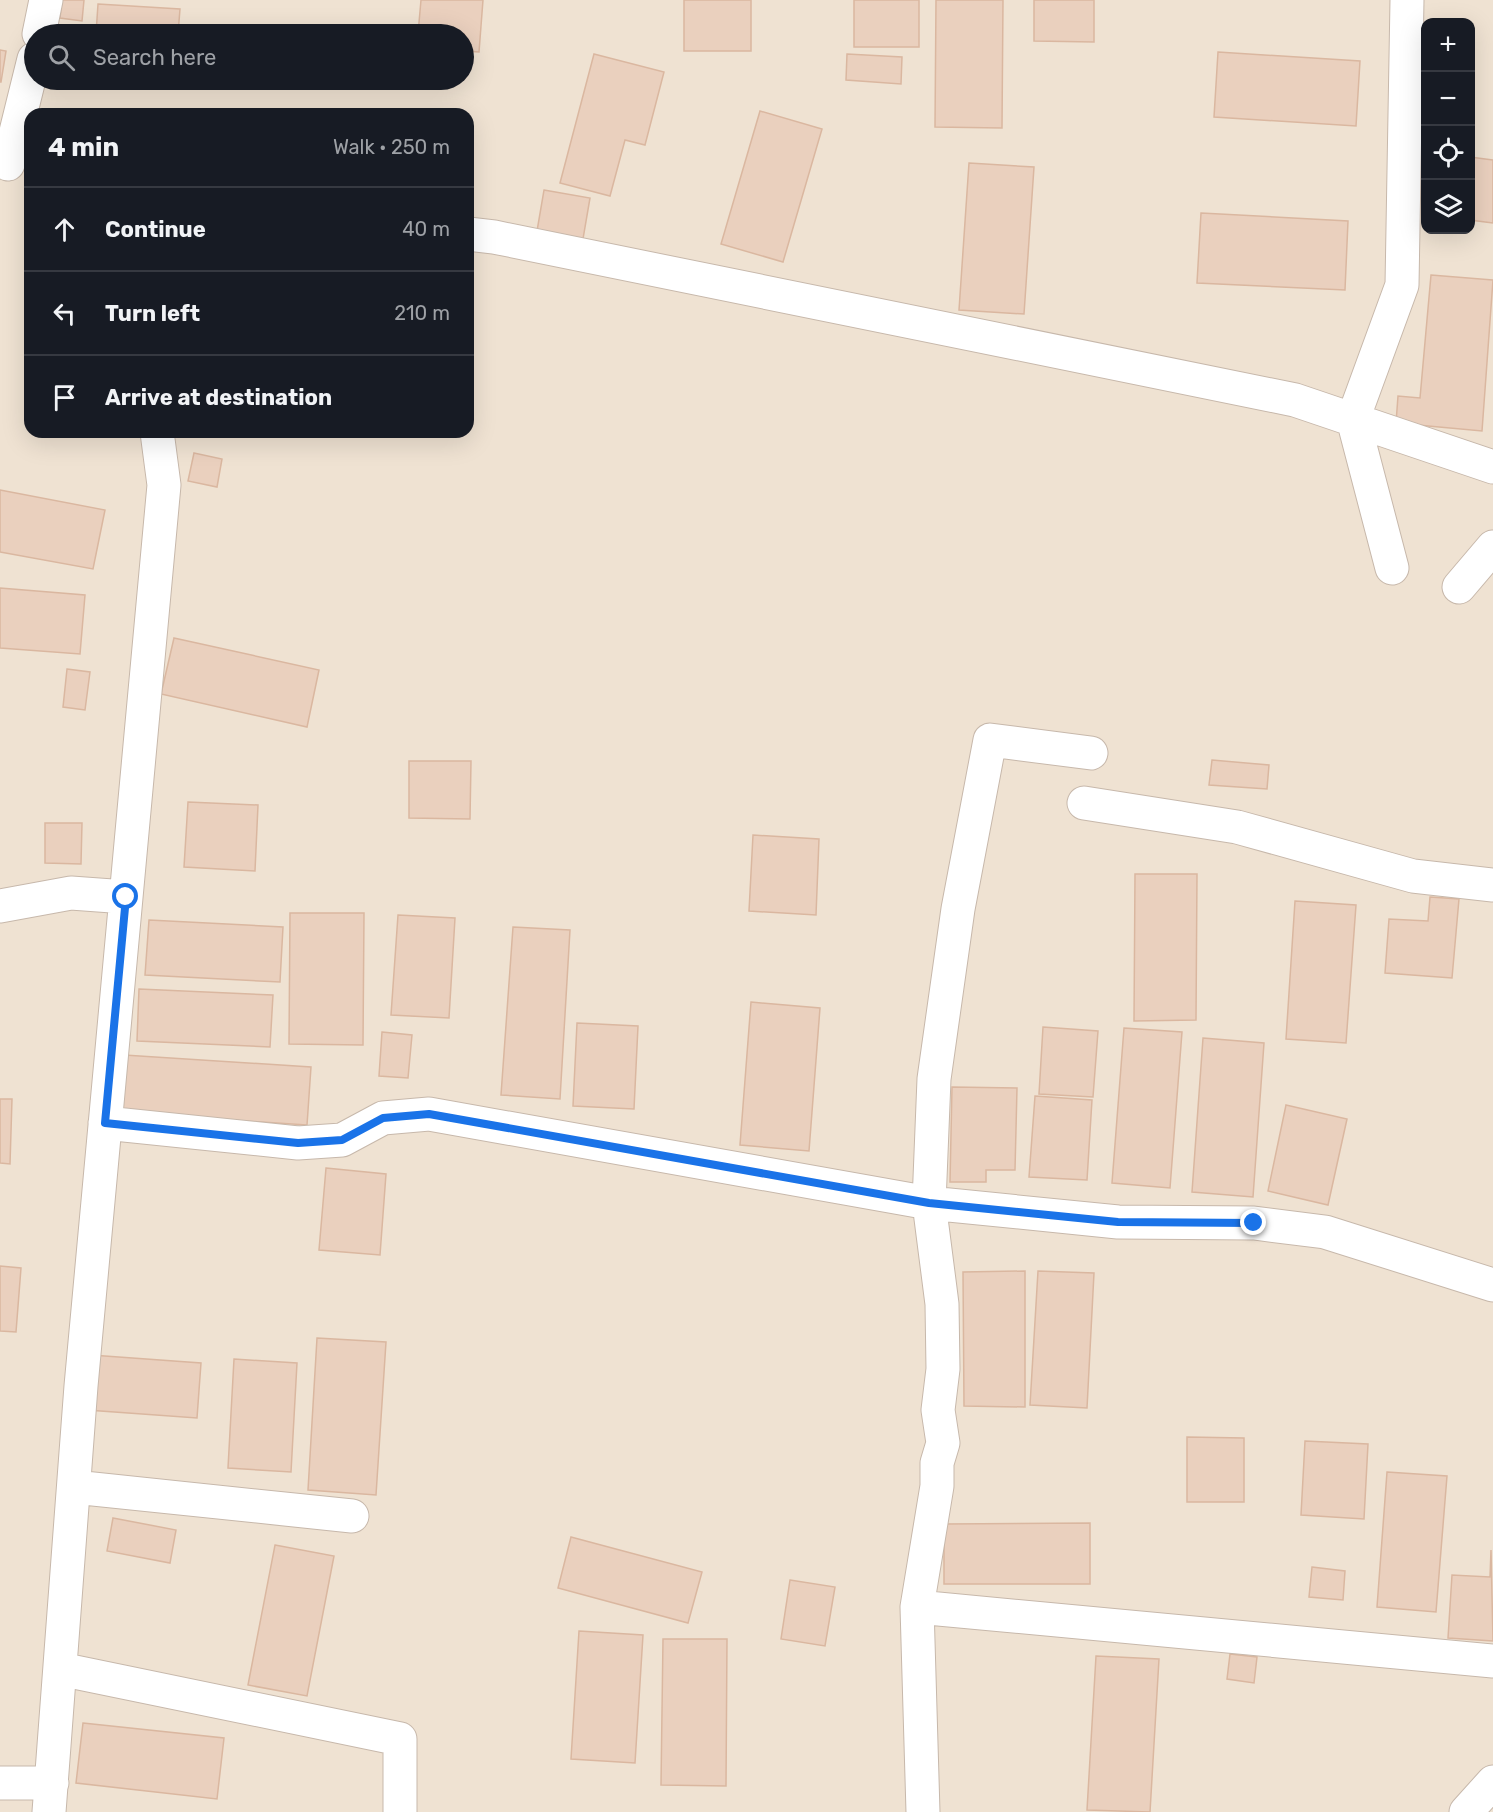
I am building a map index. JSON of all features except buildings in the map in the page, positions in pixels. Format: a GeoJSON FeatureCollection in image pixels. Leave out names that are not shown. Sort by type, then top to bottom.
{"type":"FeatureCollection","features":[{"type":"Feature","properties":{"kind":"street"},"geometry":{"type":"LineString","coordinates":[[41,24],[46,0]]}},
{"type":"Feature","properties":{"kind":"street"},"geometry":{"type":"LineString","coordinates":[[1392,568],[1353,419],[1402,285],[1407,0]]}},
{"type":"Feature","properties":{"kind":"street"},"geometry":{"type":"LineString","coordinates":[[24,108],[28,90]]}},
{"type":"Feature","properties":{"kind":"street"},"geometry":{"type":"LineString","coordinates":[[13,165],[24,109]]}},
{"type":"Feature","properties":{"kind":"street"},"geometry":{"type":"LineString","coordinates":[[474,235],[1295,400],[1493,466]]}},
{"type":"Feature","properties":{"kind":"street"},"geometry":{"type":"LineString","coordinates":[[0,1783],[50,1797],[105,1123],[164,485],[158,438]]}},
{"type":"Feature","properties":{"kind":"street"},"geometry":{"type":"LineString","coordinates":[[1459,587],[1493,547]]}},
{"type":"Feature","properties":{"kind":"street"},"geometry":{"type":"LineString","coordinates":[[923,1812],[916,1607],[937,1486],[937,1463],[943,1443],[938,1410],[943,1369],[942,1304],[929,1203],[934,1079],[958,909],[990,740],[1091,753]]}},
{"type":"Feature","properties":{"kind":"street"},"geometry":{"type":"LineString","coordinates":[[1084,802],[1237,827],[1413,876],[1493,885]]}},
{"type":"Feature","properties":{"kind":"street"},"geometry":{"type":"LineString","coordinates":[[0,906],[71,893],[126,897]]}},
{"type":"Feature","properties":{"kind":"street"},"geometry":{"type":"LineString","coordinates":[[105,1123],[298,1143],[342,1140],[383,1118],[429,1114],[929,1203],[1118,1222],[1254,1223],[1325,1232],[1493,1286]]}},
{"type":"Feature","properties":{"kind":"street"},"geometry":{"type":"LineString","coordinates":[[74,1486],[352,1516]]}},
{"type":"Feature","properties":{"kind":"street"},"geometry":{"type":"LineString","coordinates":[[916,1607],[1493,1661]]}},
{"type":"Feature","properties":{"kind":"street"},"geometry":{"type":"LineString","coordinates":[[60,1669],[400,1739],[400,1812]]}},
{"type":"Feature","properties":{"kind":"street"},"geometry":{"type":"LineString","coordinates":[[1466,1812],[1493,1782]]}},
{"type":"Feature","properties":{"kind":"shaded area"},"geometry":{"type":"Polygon","coordinates":[[[0,0],[1493,0],[1493,1812],[0,1812],[0,0]]]}},
{"type":"Feature","properties":{"kind":"route"},"geometry":{"type":"LineString","coordinates":[[126,897],[105,1123],[298,1143],[342,1140],[383,1118],[429,1114],[929,1203],[1118,1222],[1254,1223]]}}]}
